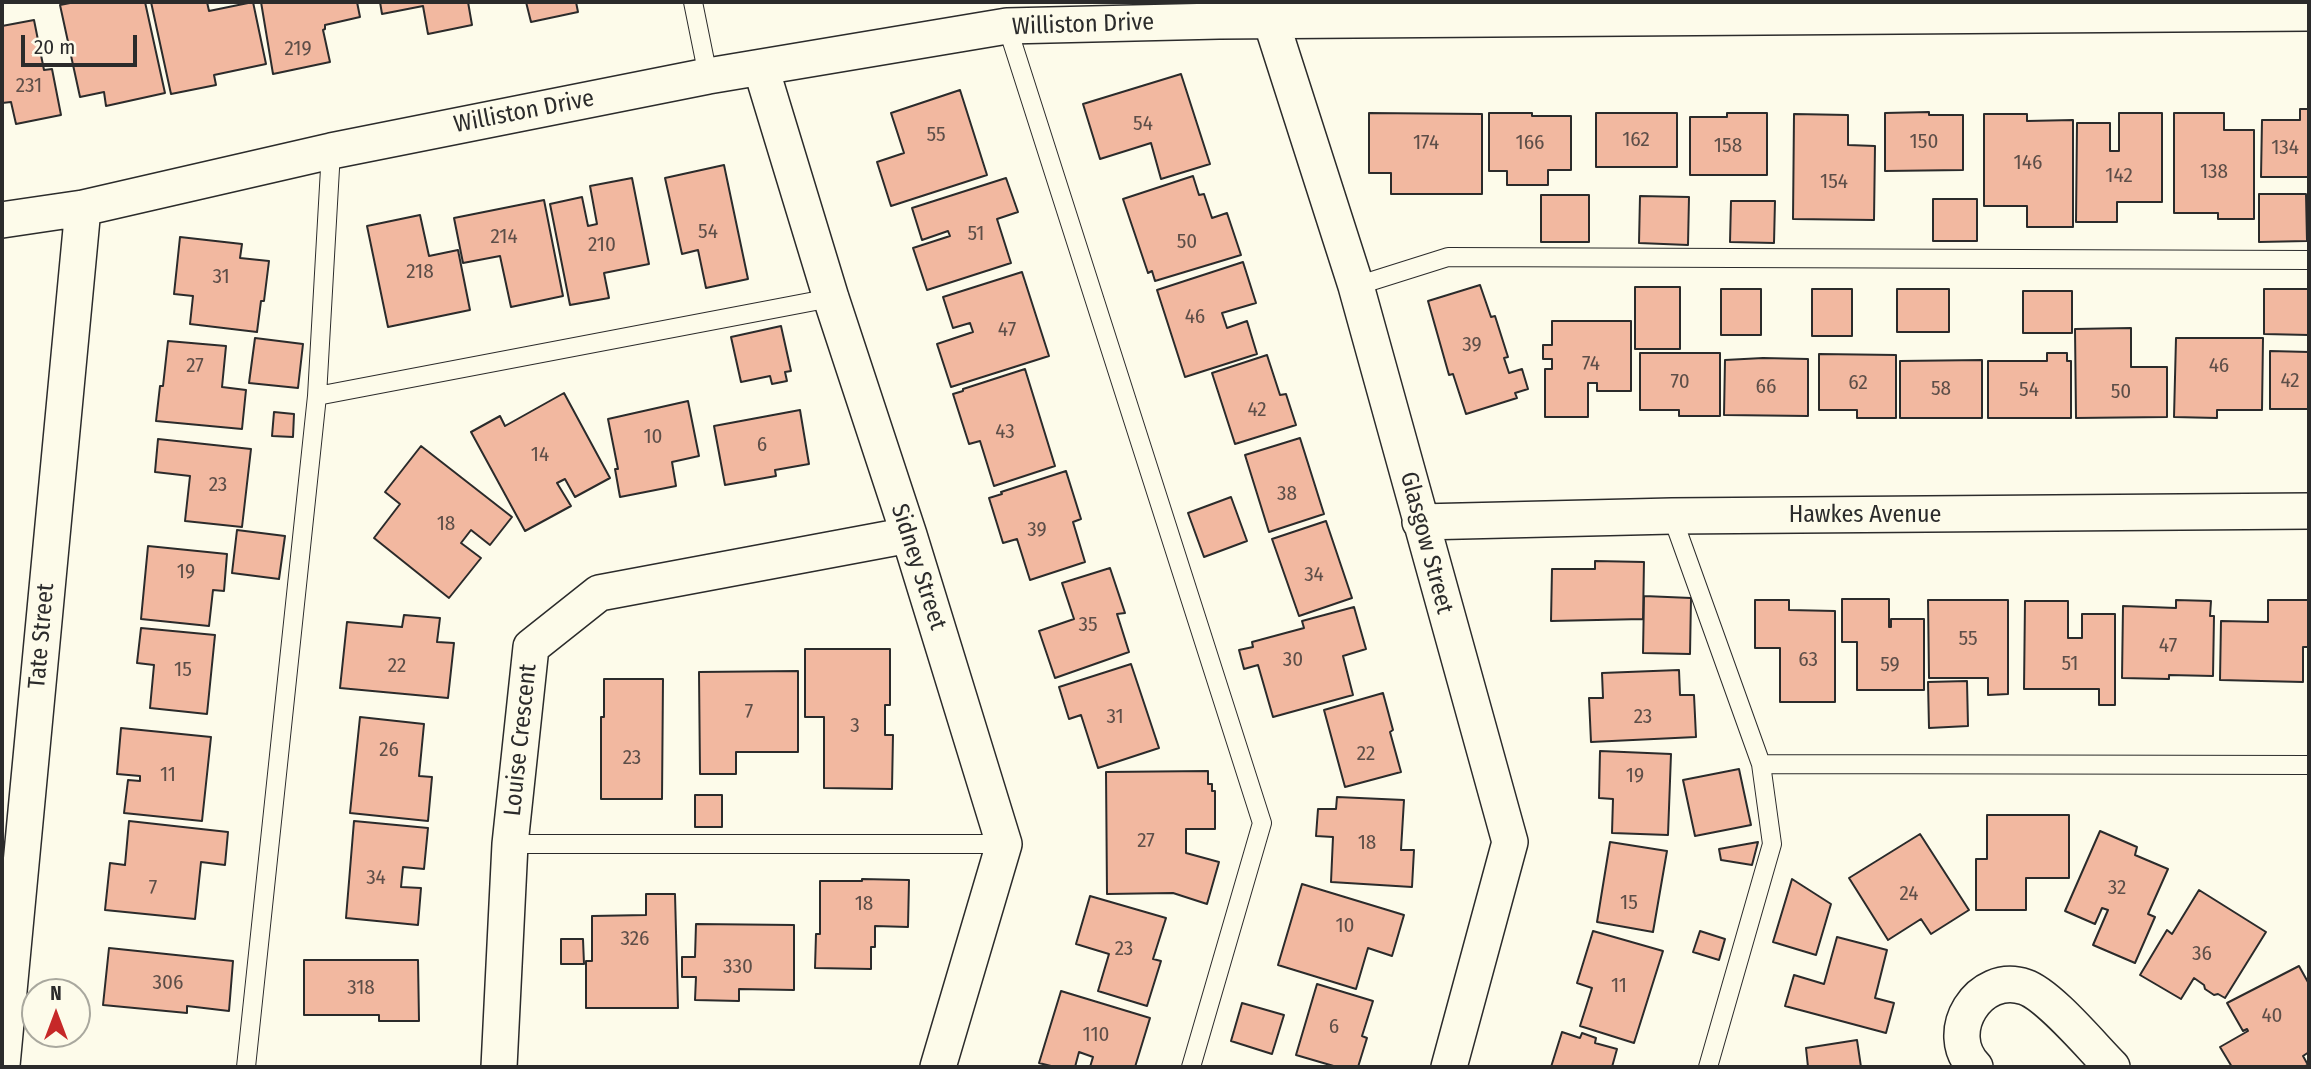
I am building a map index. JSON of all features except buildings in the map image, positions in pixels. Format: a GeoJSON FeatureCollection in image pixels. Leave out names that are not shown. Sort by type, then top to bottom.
{"type":"FeatureCollection","features":[{"type":"Feature","properties":{"kind":"street","name":"Williston Drive"},"geometry":{"type":"LineString","coordinates":[[2,220],[83,208],[331,151],[709,76],[1007,26],[1219,11],[1271,21],[2309,13]]}},
{"type":"Feature","properties":{"kind":"street","name":"Glasgow Street"},"geometry":{"type":"LineString","coordinates":[[1271,21],[1356,286],[1510,842],[1448,1067]]}},
{"type":"Feature","properties":{"kind":"street","name":"Sidney Street"},"geometry":{"type":"LineString","coordinates":[[761,68],[1004,844]]}},
{"type":"Feature","properties":{"kind":"street","name":"Tate Street"},"geometry":{"type":"LineString","coordinates":[[2,1065],[83,208]]}},
{"type":"Feature","properties":{"kind":"street","name":"Hawkes Avenue"},"geometry":{"type":"LineString","coordinates":[[1420,522],[1672,516],[2309,512]]}},
{"type":"Feature","properties":{"kind":"street","name":"Louise Crescent"},"geometry":{"type":"LineString","coordinates":[[499,1067],[510,844],[531,647],[598,593],[909,535]]}},
{"type":"Feature","properties":{"kind":"street"},"geometry":{"type":"LineString","coordinates":[[938,1067],[1004,844]]}},
{"type":"Feature","properties":{"kind":"street"},"geometry":{"type":"LineString","coordinates":[[1975,1067],[1963,1047],[1961,1030],[1966,1014],[1975,999],[1989,989],[2006,985],[2023,986],[2038,993],[2112,1067]]}},
{"type":"Feature","properties":{"kind":"lane"},"geometry":{"type":"LineString","coordinates":[[693,2],[709,76]]}},
{"type":"Feature","properties":{"kind":"lane"},"geometry":{"type":"LineString","coordinates":[[1007,26],[1262,823],[1191,1067]]}},
{"type":"Feature","properties":{"kind":"lane"},"geometry":{"type":"LineString","coordinates":[[246,1067],[317,396],[331,151]]}},
{"type":"Feature","properties":{"kind":"lane"},"geometry":{"type":"LineString","coordinates":[[1356,286],[1448,257],[2309,260]]}},
{"type":"Feature","properties":{"kind":"lane"},"geometry":{"type":"LineString","coordinates":[[317,396],[831,298]]}},
{"type":"Feature","properties":{"kind":"lane"},"geometry":{"type":"LineString","coordinates":[[1672,516],[1761,764],[1772,844],[1708,1067]]}},
{"type":"Feature","properties":{"kind":"lane"},"geometry":{"type":"LineString","coordinates":[[1761,764],[2309,765]]}},
{"type":"Feature","properties":{"kind":"lane"},"geometry":{"type":"LineString","coordinates":[[510,844],[1004,844]]}}]}
